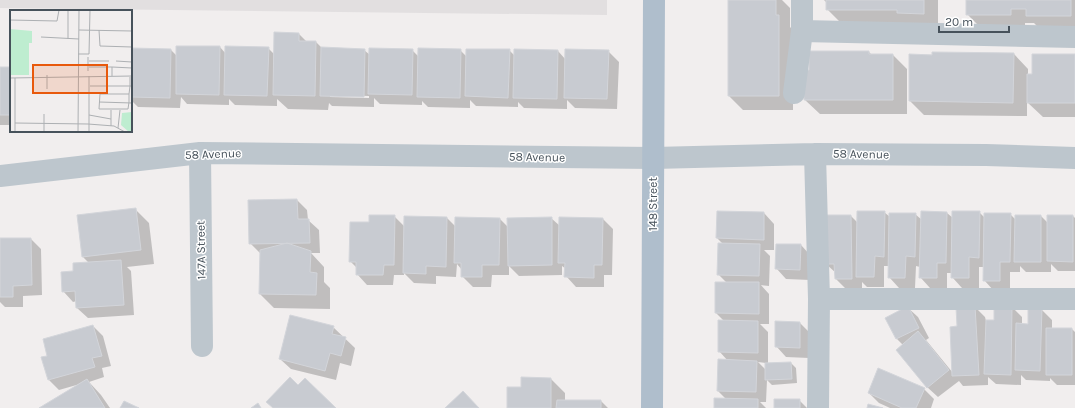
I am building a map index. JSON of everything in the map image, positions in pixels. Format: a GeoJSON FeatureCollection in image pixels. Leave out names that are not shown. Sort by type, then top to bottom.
{"type":"FeatureCollection","features":[{"type":"Feature","properties":{"kind":"main road","name":"148 Street"},"geometry":{"type":"LineString","coordinates":[[652,408],[654,0]]}},
{"type":"Feature","properties":{"kind":"street"},"geometry":{"type":"LineString","coordinates":[[794,93],[802,31],[802,0]]}},
{"type":"Feature","properties":{"kind":"street"},"geometry":{"type":"LineString","coordinates":[[802,31],[1075,37]]}},
{"type":"Feature","properties":{"kind":"street","name":"58 Avenue"},"geometry":{"type":"LineString","coordinates":[[0,176],[200,153],[654,158],[816,154],[1075,158]]}},
{"type":"Feature","properties":{"kind":"street","name":"147A Street"},"geometry":{"type":"LineString","coordinates":[[200,153],[202,346]]}},
{"type":"Feature","properties":{"kind":"street"},"geometry":{"type":"LineString","coordinates":[[816,154],[818,408]]}},
{"type":"Feature","properties":{"kind":"street"},"geometry":{"type":"LineString","coordinates":[[818,299],[1075,299]]}},
{"type":"Feature","properties":{"kind":"shaded area"},"geometry":{"type":"Polygon","coordinates":[[[0,0],[607,0],[607,15],[0,8],[0,0]]]}},
{"type":"Feature","properties":{"kind":"building"},"geometry":{"type":"Polygon","coordinates":[[[728,0],[776,0],[776,15],[779,15],[779,96],[728,96],[728,0]]]}},
{"type":"Feature","properties":{"kind":"building"},"geometry":{"type":"Polygon","coordinates":[[[826,0],[924,0],[924,14],[897,13],[897,10],[826,10],[826,0]]]}},
{"type":"Feature","properties":{"kind":"building"},"geometry":{"type":"Polygon","coordinates":[[[966,0],[1071,0],[1071,16],[1026,16],[1026,9],[1011,9],[1011,15],[966,15],[966,0]]]}},
{"type":"Feature","properties":{"kind":"building"},"geometry":{"type":"Polygon","coordinates":[[[274,32],[299,33],[299,41],[316,41],[315,96],[273,95],[274,32]]]}},
{"type":"Feature","properties":{"kind":"building"},"geometry":{"type":"Polygon","coordinates":[[[176,46],[220,46],[219,95],[176,94],[176,46]]]}},
{"type":"Feature","properties":{"kind":"building"},"geometry":{"type":"Polygon","coordinates":[[[225,46],[269,47],[267,96],[224,95],[225,46]]]}},
{"type":"Feature","properties":{"kind":"building"},"geometry":{"type":"Polygon","coordinates":[[[321,47],[365,49],[364,97],[320,96],[321,47]]]}},
{"type":"Feature","properties":{"kind":"building"},"geometry":{"type":"Polygon","coordinates":[[[132,48],[171,49],[170,98],[132,97],[132,48]]]}},
{"type":"Feature","properties":{"kind":"building"},"geometry":{"type":"Polygon","coordinates":[[[369,48],[413,49],[412,95],[368,94],[369,48]]]}},
{"type":"Feature","properties":{"kind":"building"},"geometry":{"type":"Polygon","coordinates":[[[418,48],[461,49],[460,98],[417,97],[418,48]]]}},
{"type":"Feature","properties":{"kind":"building"},"geometry":{"type":"Polygon","coordinates":[[[466,49],[510,49],[508,98],[465,96],[466,49]]]}},
{"type":"Feature","properties":{"kind":"building"},"geometry":{"type":"Polygon","coordinates":[[[514,49],[558,50],[557,99],[513,98],[514,49]]]}},
{"type":"Feature","properties":{"kind":"building"},"geometry":{"type":"Polygon","coordinates":[[[565,49],[609,50],[607,99],[564,98],[565,49]]]}},
{"type":"Feature","properties":{"kind":"building"},"geometry":{"type":"Polygon","coordinates":[[[809,51],[869,51],[869,54],[893,54],[893,100],[804,100],[804,70],[809,70],[809,51]]]}},
{"type":"Feature","properties":{"kind":"building"},"geometry":{"type":"Polygon","coordinates":[[[932,52],[1014,53],[1013,103],[909,101],[909,54],[932,55],[932,52]]]}},
{"type":"Feature","properties":{"kind":"building"},"geometry":{"type":"Polygon","coordinates":[[[1032,54],[1075,54],[1075,103],[1027,103],[1027,74],[1032,74],[1032,54]]]}},
{"type":"Feature","properties":{"kind":"building"},"geometry":{"type":"Polygon","coordinates":[[[0,67],[10,67],[10,115],[0,115],[0,67]]]}},
{"type":"Feature","properties":{"kind":"building"},"geometry":{"type":"Polygon","coordinates":[[[297,199],[298,219],[309,219],[310,243],[249,244],[248,200],[297,199]]]}},
{"type":"Feature","properties":{"kind":"building"},"geometry":{"type":"Polygon","coordinates":[[[136,208],[141,250],[82,257],[77,215],[136,208]]]}},
{"type":"Feature","properties":{"kind":"building"},"geometry":{"type":"Polygon","coordinates":[[[717,211],[764,212],[764,240],[716,238],[717,211]]]}},
{"type":"Feature","properties":{"kind":"building"},"geometry":{"type":"Polygon","coordinates":[[[857,211],[885,211],[884,257],[875,256],[874,277],[856,277],[857,211]]]}},
{"type":"Feature","properties":{"kind":"building"},"geometry":{"type":"Polygon","coordinates":[[[921,211],[947,212],[946,263],[937,263],[937,278],[919,278],[921,211]]]}},
{"type":"Feature","properties":{"kind":"building"},"geometry":{"type":"Polygon","coordinates":[[[952,211],[980,211],[979,258],[969,257],[969,278],[951,278],[952,211]]]}},
{"type":"Feature","properties":{"kind":"building"},"geometry":{"type":"Polygon","coordinates":[[[889,213],[916,213],[915,257],[906,256],[905,278],[888,278],[889,213]]]}},
{"type":"Feature","properties":{"kind":"building"},"geometry":{"type":"Polygon","coordinates":[[[984,213],[1011,213],[1010,262],[1000,262],[1000,281],[983,281],[984,213]]]}},
{"type":"Feature","properties":{"kind":"building"},"geometry":{"type":"Polygon","coordinates":[[[369,215],[395,215],[394,265],[384,265],[383,275],[356,275],[356,262],[349,262],[350,222],[369,222],[369,215]]]}},
{"type":"Feature","properties":{"kind":"building"},"geometry":{"type":"Polygon","coordinates":[[[824,215],[851,215],[852,279],[835,279],[834,264],[825,264],[824,215]]]}},
{"type":"Feature","properties":{"kind":"building"},"geometry":{"type":"Polygon","coordinates":[[[1015,215],[1041,215],[1041,262],[1014,262],[1015,215]]]}},
{"type":"Feature","properties":{"kind":"building"},"geometry":{"type":"Polygon","coordinates":[[[1047,215],[1073,215],[1073,262],[1047,261],[1047,215]]]}},
{"type":"Feature","properties":{"kind":"building"},"geometry":{"type":"Polygon","coordinates":[[[404,216],[447,217],[446,267],[426,266],[426,274],[403,273],[404,216]]]}},
{"type":"Feature","properties":{"kind":"building"},"geometry":{"type":"Polygon","coordinates":[[[455,217],[500,218],[499,265],[482,265],[482,277],[461,277],[461,263],[454,263],[455,217]]]}},
{"type":"Feature","properties":{"kind":"building"},"geometry":{"type":"Polygon","coordinates":[[[552,217],[552,265],[508,266],[507,218],[552,217]]]}},
{"type":"Feature","properties":{"kind":"building"},"geometry":{"type":"Polygon","coordinates":[[[559,217],[603,218],[602,265],[594,265],[594,278],[564,277],[565,263],[558,263],[559,217]]]}},
{"type":"Feature","properties":{"kind":"building"},"geometry":{"type":"Polygon","coordinates":[[[0,238],[31,238],[32,285],[13,286],[13,297],[0,297],[0,238]]]}},
{"type":"Feature","properties":{"kind":"building"},"geometry":{"type":"Polygon","coordinates":[[[287,243],[311,251],[310,272],[317,273],[316,295],[259,294],[260,250],[287,243]]]}},
{"type":"Feature","properties":{"kind":"building"},"geometry":{"type":"Polygon","coordinates":[[[718,243],[760,244],[759,276],[717,275],[718,243]]]}},
{"type":"Feature","properties":{"kind":"building"},"geometry":{"type":"Polygon","coordinates":[[[776,244],[801,244],[800,270],[775,269],[776,244]]]}},
{"type":"Feature","properties":{"kind":"building"},"geometry":{"type":"Polygon","coordinates":[[[121,260],[124,305],[76,308],[75,291],[62,292],[61,272],[73,271],[73,263],[121,260]]]}},
{"type":"Feature","properties":{"kind":"building"},"geometry":{"type":"Polygon","coordinates":[[[715,282],[759,282],[759,314],[715,313],[715,282]]]}},
{"type":"Feature","properties":{"kind":"building"},"geometry":{"type":"Polygon","coordinates":[[[994,305],[1012,306],[1011,375],[984,374],[986,320],[994,320],[994,305]]]}},
{"type":"Feature","properties":{"kind":"building"},"geometry":{"type":"Polygon","coordinates":[[[908,306],[919,328],[896,339],[885,318],[908,306]]]}},
{"type":"Feature","properties":{"kind":"building"},"geometry":{"type":"Polygon","coordinates":[[[975,306],[979,375],[952,376],[950,327],[957,326],[956,307],[975,306]]]}},
{"type":"Feature","properties":{"kind":"building"},"geometry":{"type":"Polygon","coordinates":[[[1028,308],[1042,308],[1040,371],[1015,370],[1016,323],[1028,324],[1028,308]]]}},
{"type":"Feature","properties":{"kind":"building"},"geometry":{"type":"Polygon","coordinates":[[[290,315],[334,326],[332,334],[346,337],[341,356],[330,353],[325,371],[279,359],[290,315]]]}},
{"type":"Feature","properties":{"kind":"building"},"geometry":{"type":"Polygon","coordinates":[[[718,320],[758,321],[758,353],[718,352],[718,320]]]}},
{"type":"Feature","properties":{"kind":"building"},"geometry":{"type":"Polygon","coordinates":[[[775,321],[800,322],[800,348],[775,347],[775,321]]]}},
{"type":"Feature","properties":{"kind":"building"},"geometry":{"type":"Polygon","coordinates":[[[93,325],[102,356],[92,358],[95,367],[48,380],[41,357],[47,356],[43,339],[93,325]]]}},
{"type":"Feature","properties":{"kind":"building"},"geometry":{"type":"Polygon","coordinates":[[[1046,328],[1072,328],[1072,375],[1046,375],[1046,328]]]}},
{"type":"Feature","properties":{"kind":"building"},"geometry":{"type":"Polygon","coordinates":[[[918,331],[949,370],[927,388],[896,350],[918,331]]]}},
{"type":"Feature","properties":{"kind":"building"},"geometry":{"type":"Polygon","coordinates":[[[718,359],[757,361],[756,392],[717,391],[718,359]]]}},
{"type":"Feature","properties":{"kind":"building"},"geometry":{"type":"Polygon","coordinates":[[[791,362],[792,379],[765,380],[765,363],[791,362]]]}},
{"type":"Feature","properties":{"kind":"building"},"geometry":{"type":"Polygon","coordinates":[[[878,368],[925,388],[916,408],[902,408],[868,393],[878,368]]]}},
{"type":"Feature","properties":{"kind":"building"},"geometry":{"type":"Polygon","coordinates":[[[290,377],[298,385],[305,378],[336,408],[273,408],[266,402],[290,377]]]}},
{"type":"Feature","properties":{"kind":"building"},"geometry":{"type":"Polygon","coordinates":[[[521,377],[551,378],[551,408],[507,408],[507,387],[521,387],[521,377]]]}},
{"type":"Feature","properties":{"kind":"building"},"geometry":{"type":"Polygon","coordinates":[[[87,379],[105,408],[39,408],[87,379]]]}},
{"type":"Feature","properties":{"kind":"building"},"geometry":{"type":"Polygon","coordinates":[[[463,391],[479,408],[445,408],[463,391]]]}},
{"type":"Feature","properties":{"kind":"building"},"geometry":{"type":"Polygon","coordinates":[[[714,398],[758,399],[758,408],[714,408],[714,398]]]}},
{"type":"Feature","properties":{"kind":"building"},"geometry":{"type":"Polygon","coordinates":[[[774,399],[800,399],[800,408],[774,408],[774,399]]]}},
{"type":"Feature","properties":{"kind":"building"},"geometry":{"type":"Polygon","coordinates":[[[557,400],[601,400],[601,408],[556,408],[557,400]]]}},
{"type":"Feature","properties":{"kind":"building"},"geometry":{"type":"Polygon","coordinates":[[[124,401],[139,408],[120,408],[124,401]]]}},
{"type":"Feature","properties":{"kind":"building"},"geometry":{"type":"Polygon","coordinates":[[[258,403],[261,408],[251,408],[258,403]]]}},
{"type":"Feature","properties":{"kind":"building"},"geometry":{"type":"Polygon","coordinates":[[[868,404],[883,408],[867,408],[868,404]]]}}]}
